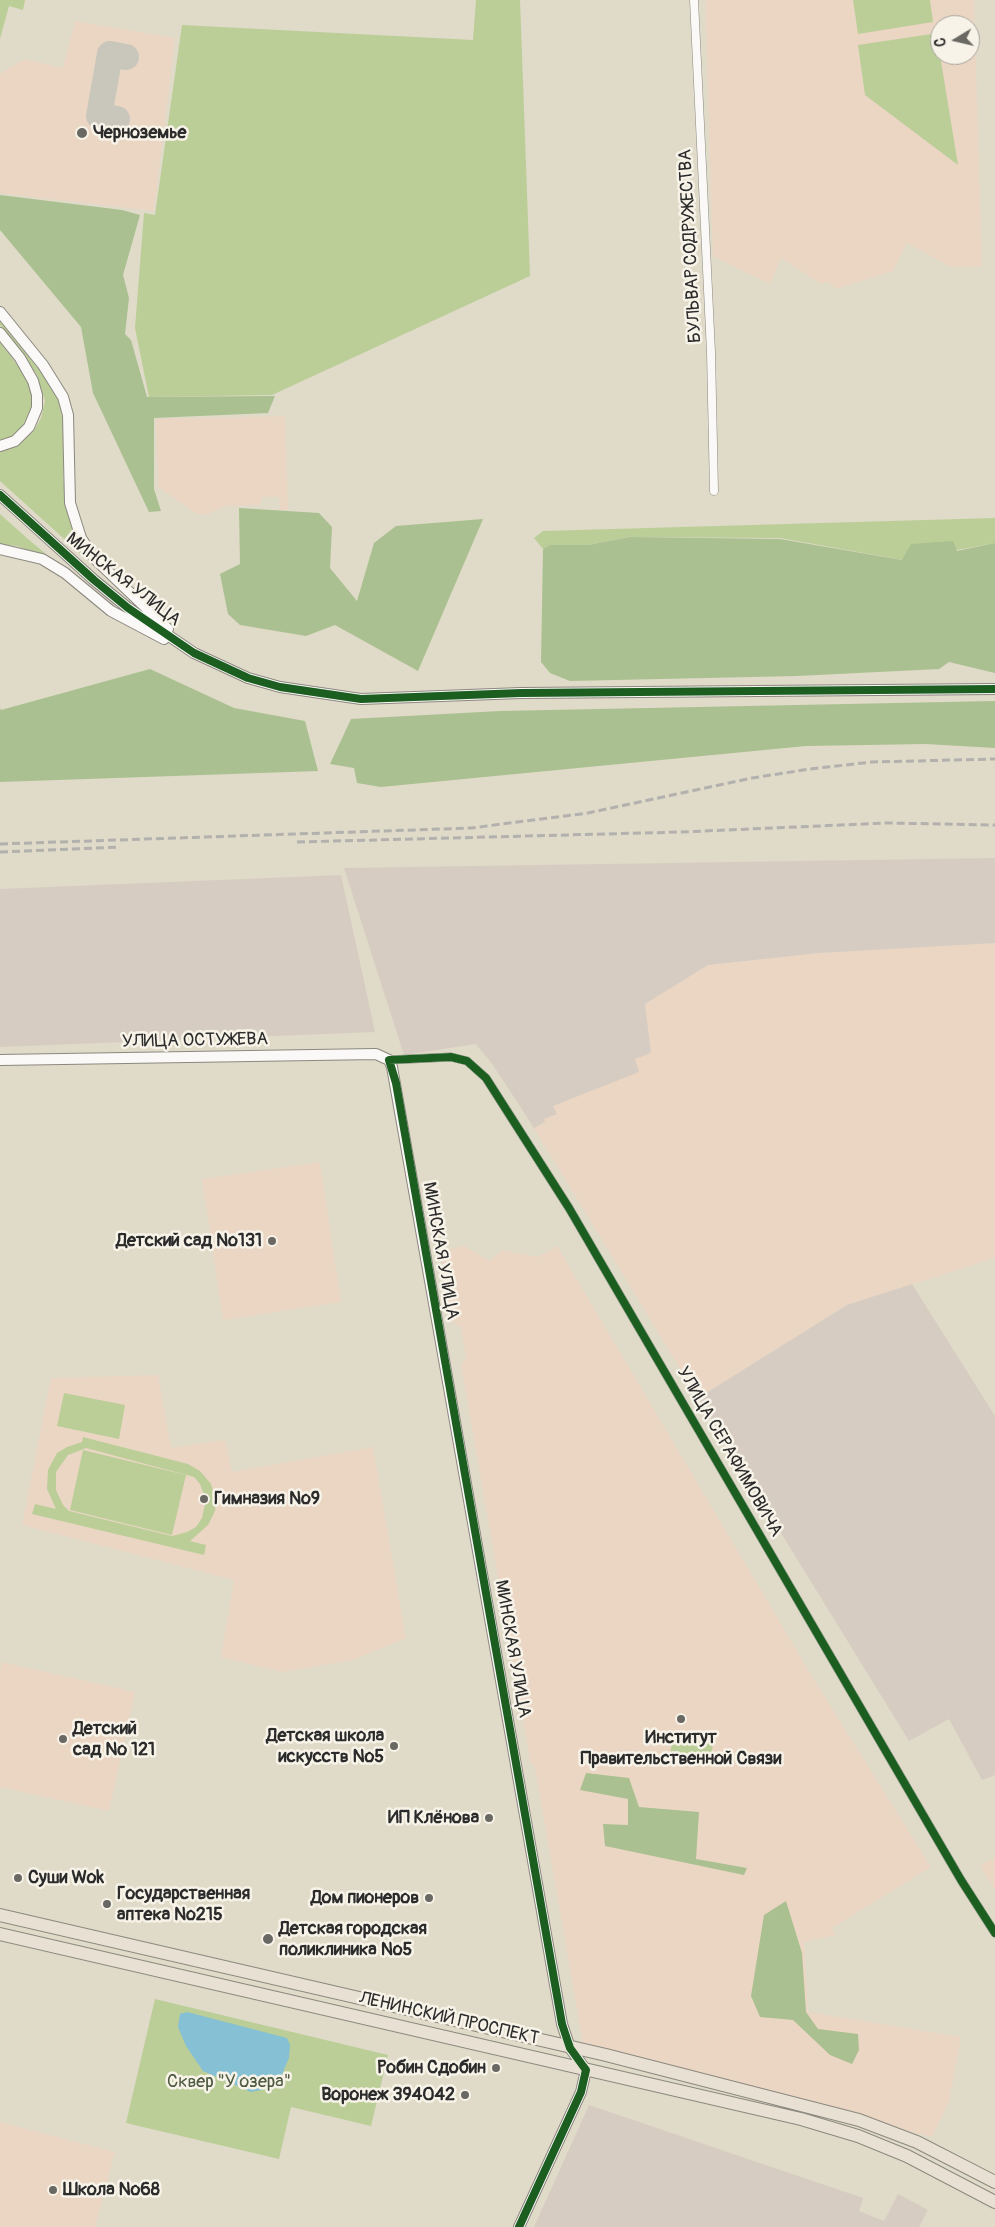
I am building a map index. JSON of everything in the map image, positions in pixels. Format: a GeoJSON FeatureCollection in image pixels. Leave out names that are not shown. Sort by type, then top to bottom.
{"type":"FeatureCollection","features":[{"type":"Feature","properties":{"kind":"main road","name":"ЛЕНИНСКИЙ ПРОСПЕКТ"},"geometry":{"type":"LineString","coordinates":[[0,1915],[570,2048],[859,2120],[917,2142],[995,2182]]}},
{"type":"Feature","properties":{"kind":"main road","name":"ЛЕНИНСКИЙ ПРОСПЕКТ"},"geometry":{"type":"LineString","coordinates":[[0,1934],[801,2119],[858,2136],[922,2163],[995,2202]]}},
{"type":"Feature","properties":{"kind":"street","name":"БУЛЬВАР СОДРУЖЕСТВА"},"geometry":{"type":"LineString","coordinates":[[694,0],[711,352],[714,490]]}},
{"type":"Feature","properties":{"kind":"street"},"geometry":{"type":"LineString","coordinates":[[0,312],[43,365],[63,397],[68,423],[70,503],[84,543],[95,559],[114,579],[194,653]]}},
{"type":"Feature","properties":{"kind":"street"},"geometry":{"type":"LineString","coordinates":[[0,333],[20,358],[33,381],[38,395],[37,408],[30,427],[15,441],[0,446]]}},
{"type":"Feature","properties":{"kind":"street","name":"МИНСКАЯ УЛИЦА"},"geometry":{"type":"LineString","coordinates":[[0,495],[94,580],[128,608],[194,653],[238,674],[280,687],[361,700],[521,693],[995,690]]}},
{"type":"Feature","properties":{"kind":"street"},"geometry":{"type":"LineString","coordinates":[[0,549],[42,559],[66,574],[111,611],[194,653]]}},
{"type":"Feature","properties":{"kind":"street","name":"УЛИЦА ОСТУЖЕВА"},"geometry":{"type":"LineString","coordinates":[[0,1060],[376,1054],[388,1060]]}},
{"type":"Feature","properties":{"kind":"street","name":"УЛИЦА СЕРАФИМОВИЧА"},"geometry":{"type":"LineString","coordinates":[[388,1060],[451,1057],[467,1061],[486,1078],[569,1208],[946,1854],[995,1933]]}},
{"type":"Feature","properties":{"kind":"street","name":"МИНСКАЯ УЛИЦА"},"geometry":{"type":"LineString","coordinates":[[388,1060],[396,1083],[562,2024],[570,2048],[586,2070]]}},
{"type":"Feature","properties":{"kind":"street"},"geometry":{"type":"LineString","coordinates":[[519,2227],[581,2092],[586,2070]]}},
{"type":"Feature","properties":{"kind":"shaded area"},"geometry":{"type":"Polygon","coordinates":[[[705,0],[974,0],[974,15],[930,15],[930,65],[976,65],[982,267],[951,267],[907,243],[893,271],[836,289],[828,282],[821,284],[781,258],[770,284],[713,256],[705,0]]]}},
{"type":"Feature","properties":{"kind":"shaded area","name":"Черноземье"},"geometry":{"type":"Polygon","coordinates":[[[75,21],[175,38],[154,211],[0,193],[0,74],[24,59],[63,68],[75,21]]]}},
{"type":"Feature","properties":{"kind":"shaded area"},"geometry":{"type":"Polygon","coordinates":[[[285,416],[288,510],[280,509],[279,497],[261,497],[261,505],[225,506],[208,514],[197,514],[158,487],[156,419],[285,416]]]}},
{"type":"Feature","properties":{"kind":"shaded area"},"geometry":{"type":"Polygon","coordinates":[[[995,858],[995,943],[819,953],[708,965],[645,1004],[651,1053],[635,1059],[639,1072],[553,1106],[557,1114],[544,1119],[545,1122],[534,1128],[493,1065],[476,1044],[404,1055],[344,868],[995,858]]]}},
{"type":"Feature","properties":{"kind":"shaded area"},"geometry":{"type":"Polygon","coordinates":[[[341,875],[375,1032],[0,1047],[0,889],[341,875]]]}},
{"type":"Feature","properties":{"kind":"shaded area"},"geometry":{"type":"Polygon","coordinates":[[[995,943],[995,1258],[847,1305],[698,1398],[534,1128],[545,1123],[544,1119],[553,1106],[639,1072],[634,1059],[651,1053],[645,1004],[708,965],[819,953],[995,943]]]}},
{"type":"Feature","properties":{"kind":"shaded area","name":"Детский сад №131"},"geometry":{"type":"Polygon","coordinates":[[[320,1162],[341,1302],[223,1320],[202,1179],[320,1162]]]}},
{"type":"Feature","properties":{"kind":"shaded area","name":"Институт Правительственной Связи"},"geometry":{"type":"Polygon","coordinates":[[[464,1246],[490,1261],[502,1250],[538,1257],[557,1246],[813,1678],[931,1867],[832,1928],[836,1935],[804,1942],[808,2012],[961,2037],[949,2102],[932,2137],[583,2044],[535,1768],[530,1761],[461,1365],[466,1358],[461,1328],[451,1320],[441,1251],[464,1246]]]}},
{"type":"Feature","properties":{"kind":"shaded area"},"geometry":{"type":"Polygon","coordinates":[[[912,1284],[995,1416],[995,1775],[982,1780],[949,1719],[909,1741],[698,1398],[847,1305],[912,1284]]]}},
{"type":"Feature","properties":{"kind":"shaded area","name":"Гимназия №9"},"geometry":{"type":"Polygon","coordinates":[[[158,1375],[171,1448],[225,1440],[232,1472],[373,1447],[406,1638],[353,1660],[282,1672],[221,1657],[234,1580],[22,1525],[51,1378],[158,1375]]]}},
{"type":"Feature","properties":{"kind":"shaded area","name":"Детский сад № 121"},"geometry":{"type":"Polygon","coordinates":[[[2,1662],[135,1692],[109,1811],[0,1787],[0,1672],[2,1662]]]}},
{"type":"Feature","properties":{"kind":"shaded area"},"geometry":{"type":"Polygon","coordinates":[[[995,1857],[995,1890],[980,1866],[995,1857]]]}},
{"type":"Feature","properties":{"kind":"shaded area"},"geometry":{"type":"Polygon","coordinates":[[[589,2105],[863,2198],[859,2211],[884,2221],[898,2194],[928,2210],[919,2227],[534,2227],[589,2105]]]}},
{"type":"Feature","properties":{"kind":"shaded area","name":"Школа №68"},"geometry":{"type":"Polygon","coordinates":[[[0,2122],[115,2152],[95,2227],[0,2227],[0,2122]]]}},
{"type":"Feature","properties":{"kind":"green space"},"geometry":{"type":"Polygon","coordinates":[[[0,0],[25,0],[23,10],[9,6],[0,39],[0,0]]]}},
{"type":"Feature","properties":{"kind":"green space"},"geometry":{"type":"Polygon","coordinates":[[[476,0],[520,0],[530,276],[272,395],[149,397],[135,328],[144,213],[155,215],[182,25],[473,40],[476,0]]]}},
{"type":"Feature","properties":{"kind":"green space"},"geometry":{"type":"Polygon","coordinates":[[[853,0],[930,0],[932,15],[930,15],[930,22],[858,34],[853,0]]]}},
{"type":"Feature","properties":{"kind":"green space"},"geometry":{"type":"Polygon","coordinates":[[[930,34],[930,65],[942,65],[958,165],[865,95],[858,45],[930,34]]]}},
{"type":"Feature","properties":{"kind":"green space"},"geometry":{"type":"Polygon","coordinates":[[[0,195],[122,210],[140,215],[123,275],[129,298],[125,334],[131,340],[147,397],[275,396],[268,413],[154,418],[154,489],[161,511],[149,512],[93,393],[81,327],[0,230],[0,195]]]}},
{"type":"Feature","properties":{"kind":"green space"},"geometry":{"type":"Polygon","coordinates":[[[0,321],[42,373],[59,401],[63,423],[63,474],[66,509],[82,555],[0,481],[0,452],[17,445],[33,432],[41,418],[45,401],[37,375],[0,325],[0,321]]]}},
{"type":"Feature","properties":{"kind":"green space"},"geometry":{"type":"Polygon","coordinates":[[[0,342],[24,374],[32,389],[33,407],[26,424],[15,436],[0,441],[0,342]]]}},
{"type":"Feature","properties":{"kind":"green space"},"geometry":{"type":"Polygon","coordinates":[[[239,508],[319,513],[332,527],[330,568],[357,601],[374,543],[396,526],[483,519],[418,671],[335,625],[306,636],[240,625],[228,614],[220,574],[240,564],[239,508]]]}},
{"type":"Feature","properties":{"kind":"green space"},"geometry":{"type":"Polygon","coordinates":[[[0,514],[46,554],[44,556],[17,546],[0,544],[0,514]]]}},
{"type":"Feature","properties":{"kind":"green space"},"geometry":{"type":"Polygon","coordinates":[[[995,518],[995,543],[903,560],[780,538],[630,537],[588,545],[550,545],[543,549],[534,538],[543,531],[995,518]]]}},
{"type":"Feature","properties":{"kind":"green space"},"geometry":{"type":"Polygon","coordinates":[[[630,537],[780,539],[902,560],[911,544],[953,541],[957,551],[995,543],[995,673],[949,662],[939,669],[797,676],[570,681],[550,673],[541,662],[543,549],[550,545],[588,545],[630,537]]]}},
{"type":"Feature","properties":{"kind":"green space"},"geometry":{"type":"Polygon","coordinates":[[[150,669],[234,708],[305,721],[318,771],[0,782],[0,708],[1,710],[150,669]]]}},
{"type":"Feature","properties":{"kind":"green space"},"geometry":{"type":"Polygon","coordinates":[[[995,701],[995,748],[926,744],[806,746],[381,787],[357,783],[354,768],[330,764],[351,719],[500,711],[995,701]]]}},
{"type":"Feature","properties":{"kind":"green space"},"geometry":{"type":"Polygon","coordinates":[[[64,1393],[125,1405],[119,1439],[57,1426],[64,1393]]]}},
{"type":"Feature","properties":{"kind":"green space"},"geometry":{"type":"Polygon","coordinates":[[[83,1437],[188,1464],[200,1471],[211,1484],[216,1502],[215,1511],[208,1525],[190,1541],[206,1545],[204,1555],[32,1514],[35,1504],[56,1509],[47,1489],[48,1470],[57,1453],[82,1442],[83,1437]],[[86,1448],[68,1455],[56,1472],[56,1490],[63,1505],[69,1511],[172,1536],[187,1532],[196,1527],[202,1518],[206,1500],[200,1484],[194,1477],[86,1448]]]}},
{"type":"Feature","properties":{"kind":"green space"},"geometry":{"type":"Polygon","coordinates":[[[83,1450],[186,1475],[172,1535],[70,1510],[83,1450]]]}},
{"type":"Feature","properties":{"kind":"green space"},"geometry":{"type":"Polygon","coordinates":[[[673,1738],[713,1744],[709,1766],[669,1759],[673,1738]]]}},
{"type":"Feature","properties":{"kind":"green space"},"geometry":{"type":"Polygon","coordinates":[[[586,1773],[629,1778],[639,1807],[699,1812],[696,1859],[747,1868],[744,1875],[605,1846],[603,1824],[628,1825],[628,1799],[580,1790],[586,1773]]]}},
{"type":"Feature","properties":{"kind":"green space"},"geometry":{"type":"Polygon","coordinates":[[[786,1901],[802,1953],[806,2012],[818,2029],[858,2034],[859,2050],[852,2064],[830,2055],[793,2020],[760,2017],[751,1996],[764,1915],[786,1901]]]}},
{"type":"Feature","properties":{"kind":"green space","name":"Сквер \"У озера\""},"geometry":{"type":"Polygon","coordinates":[[[155,1999],[388,2055],[371,2126],[291,2107],[279,2159],[126,2123],[155,1999]]]}},
{"type":"Feature","properties":{"kind":"water"},"geometry":{"type":"Polygon","coordinates":[[[187,2012],[287,2038],[290,2045],[289,2058],[280,2079],[261,2090],[251,2092],[203,2071],[186,2046],[178,2027],[180,2014],[187,2012]]]}},
{"type":"Feature","properties":{"kind":"taxiway"},"geometry":{"type":"LineString","coordinates":[[117,119],[99,116],[110,54],[126,57]]}},
{"type":"Feature","properties":{"kind":"railway"},"geometry":{"type":"LineString","coordinates":[[0,844],[471,828],[588,813],[752,778],[810,769],[872,762],[995,759]]}},
{"type":"Feature","properties":{"kind":"railway"},"geometry":{"type":"LineString","coordinates":[[297,842],[681,832],[887,823],[995,825]]}},
{"type":"Feature","properties":{"kind":"railway"},"geometry":{"type":"LineString","coordinates":[[0,852],[120,847]]}},
{"type":"Feature","properties":{"kind":"cycle path"},"geometry":{"type":"LineString","coordinates":[[0,495],[94,580],[128,608],[194,653],[248,678],[280,687],[361,699],[521,693],[995,689]]}},
{"type":"Feature","properties":{"kind":"cycle path"},"geometry":{"type":"LineString","coordinates":[[519,2227],[581,2092],[586,2070],[570,2048],[562,2024],[396,1083],[389,1060],[451,1057],[467,1061],[486,1078],[569,1208],[961,1880],[995,1933]]}},
{"type":"Feature","properties":{"kind":"place","name":"Черноземье"},"geometry":{"type":"Point","coordinates":[82,133]}},
{"type":"Feature","properties":{"kind":"place","name":"Детский сад №131"},"geometry":{"type":"Point","coordinates":[272,1241]}},
{"type":"Feature","properties":{"kind":"place","name":"Гимназия №9"},"geometry":{"type":"Point","coordinates":[204,1499]}},
{"type":"Feature","properties":{"kind":"place","name":"Институт Правительственной Связи"},"geometry":{"type":"Point","coordinates":[681,1719]}},
{"type":"Feature","properties":{"kind":"place","name":"Детский сад № 121"},"geometry":{"type":"Point","coordinates":[63,1739]}},
{"type":"Feature","properties":{"kind":"place","name":"Детская школа искусств №5"},"geometry":{"type":"Point","coordinates":[394,1746]}},
{"type":"Feature","properties":{"kind":"place","name":"ИП Клёнова"},"geometry":{"type":"Point","coordinates":[489,1818]}},
{"type":"Feature","properties":{"kind":"place","name":"Суши Wok"},"geometry":{"type":"Point","coordinates":[18,1878]}},
{"type":"Feature","properties":{"kind":"place","name":"Дом пионеров"},"geometry":{"type":"Point","coordinates":[429,1898]}},
{"type":"Feature","properties":{"kind":"place","name":"Государственная аптека №215"},"geometry":{"type":"Point","coordinates":[107,1904]}},
{"type":"Feature","properties":{"kind":"place","name":"Детская городская поликлиника №5"},"geometry":{"type":"Point","coordinates":[268,1939]}},
{"type":"Feature","properties":{"kind":"place","name":"Робин Сдобин"},"geometry":{"type":"Point","coordinates":[496,2068]}},
{"type":"Feature","properties":{"kind":"place","name":"Воронеж 394042"},"geometry":{"type":"Point","coordinates":[465,2095]}},
{"type":"Feature","properties":{"kind":"place","name":"Школа №68"},"geometry":{"type":"Point","coordinates":[53,2190]}}]}
